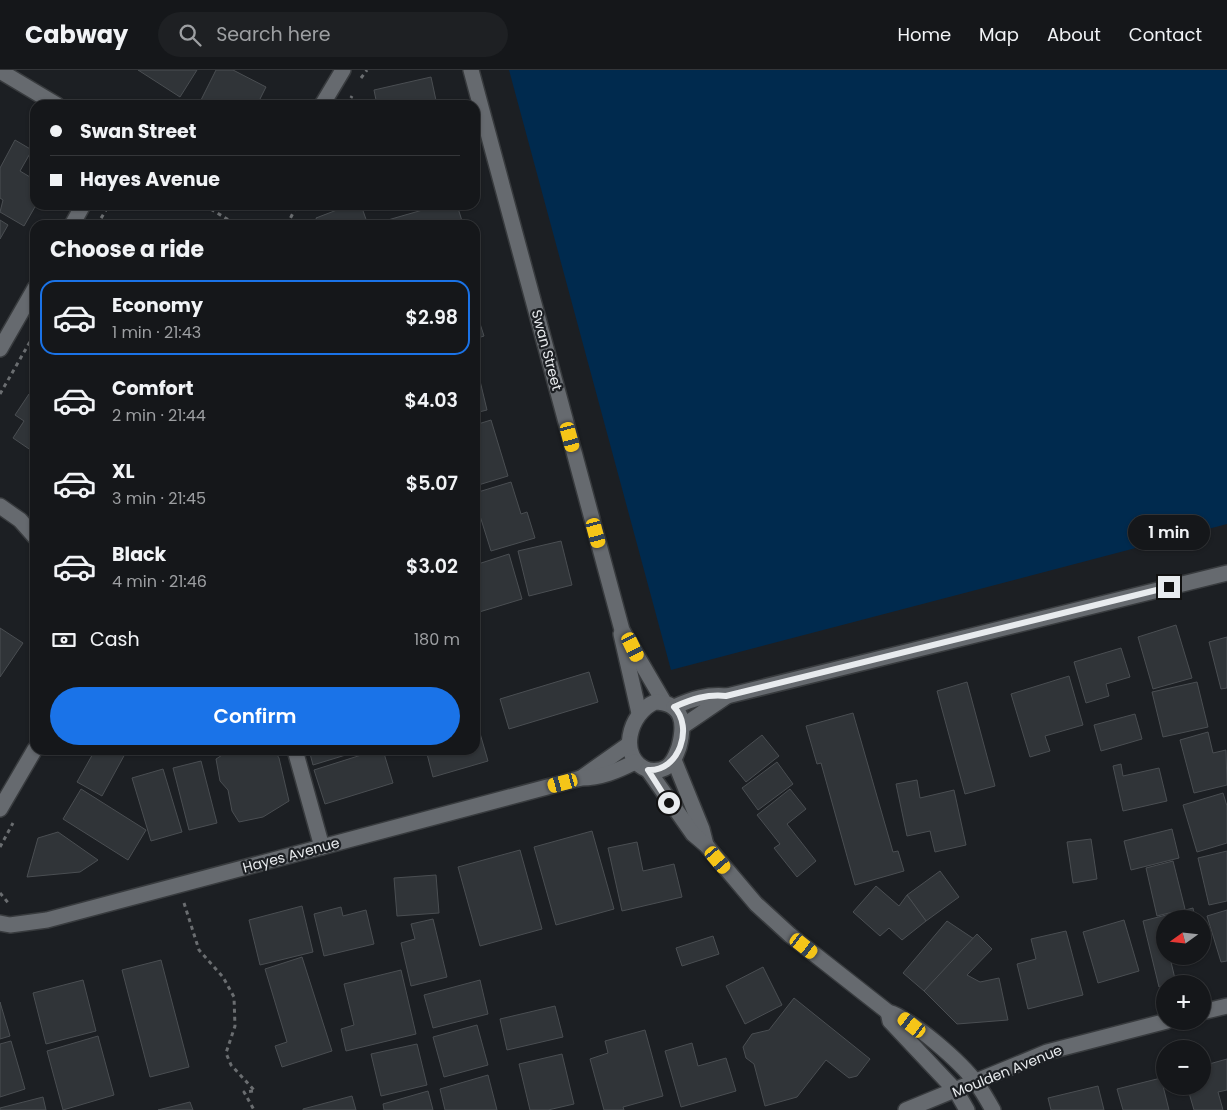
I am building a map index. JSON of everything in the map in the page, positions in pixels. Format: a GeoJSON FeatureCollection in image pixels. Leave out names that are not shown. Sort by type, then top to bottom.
{"type":"FeatureCollection","features":[{"type":"Feature","properties":{"kind":"street"},"geometry":{"type":"LineString","coordinates":[[325,100],[343,70]]}},
{"type":"Feature","properties":{"kind":"street","name":"Swan Street"},"geometry":{"type":"LineString","coordinates":[[471,70],[479,100]]}},
{"type":"Feature","properties":{"kind":"street"},"geometry":{"type":"LineString","coordinates":[[0,71],[49,100]]}},
{"type":"Feature","properties":{"kind":"street","name":"Swan Street"},"geometry":{"type":"LineString","coordinates":[[480,103],[622,630],[669,704]]}},
{"type":"Feature","properties":{"kind":"street"},"geometry":{"type":"LineString","coordinates":[[0,349],[30,297]]}},
{"type":"Feature","properties":{"kind":"street"},"geometry":{"type":"LineString","coordinates":[[0,506],[20,520],[30,531]]}},
{"type":"Feature","properties":{"kind":"street"},"geometry":{"type":"LineString","coordinates":[[993,1110],[976,1082],[940,1046],[898,1014],[888,1012],[790,935],[756,904],[706,845],[693,834],[648,770],[635,762],[628,744],[639,713],[646,706],[655,702],[669,704],[711,695],[726,696],[1227,573]]}},
{"type":"Feature","properties":{"kind":"street","name":"Swan Street"},"geometry":{"type":"LineString","coordinates":[[622,630],[620,637],[639,713]]}},
{"type":"Feature","properties":{"kind":"street"},"geometry":{"type":"LineString","coordinates":[[648,770],[657,771],[666,768],[674,760],[684,726],[726,696]]}},
{"type":"Feature","properties":{"kind":"street"},"geometry":{"type":"LineString","coordinates":[[669,704],[678,711],[684,726]]}},
{"type":"Feature","properties":{"kind":"street","name":"Hayes Avenue"},"geometry":{"type":"LineString","coordinates":[[581,778],[628,744]]}},
{"type":"Feature","properties":{"kind":"street"},"geometry":{"type":"LineString","coordinates":[[0,809],[32,755]]}},
{"type":"Feature","properties":{"kind":"street"},"geometry":{"type":"LineString","coordinates":[[296,755],[322,847]]}},
{"type":"Feature","properties":{"kind":"street"},"geometry":{"type":"LineString","coordinates":[[674,760],[702,829],[706,845]]}},
{"type":"Feature","properties":{"kind":"street","name":"Hayes Avenue"},"geometry":{"type":"LineString","coordinates":[[0,923],[10,925],[47,920],[581,778],[593,778],[611,774],[635,762]]}},
{"type":"Feature","properties":{"kind":"street"},"geometry":{"type":"LineString","coordinates":[[1211,1010],[1227,1006]]}},
{"type":"Feature","properties":{"kind":"street"},"geometry":{"type":"LineString","coordinates":[[888,1012],[890,1021],[956,1091],[967,1110]]}},
{"type":"Feature","properties":{"kind":"street","name":"Moulden Avenue"},"geometry":{"type":"LineString","coordinates":[[906,1110],[1047,1052],[1156,1024]]}},
{"type":"Feature","properties":{"kind":"path"},"geometry":{"type":"LineString","coordinates":[[212,210],[229,220]]}},
{"type":"Feature","properties":{"kind":"path"},"geometry":{"type":"LineString","coordinates":[[0,394],[30,342]]}},
{"type":"Feature","properties":{"kind":"path"},"geometry":{"type":"LineString","coordinates":[[179,886],[199,950],[223,977],[234,997],[235,1026],[226,1053],[231,1065],[254,1090],[244,1092],[254,1110]]}},
{"type":"Feature","properties":{"kind":"path"},"geometry":{"type":"LineString","coordinates":[[0,893],[10,905]]}},
{"type":"Feature","properties":{"kind":"shaded area"},"geometry":{"type":"Polygon","coordinates":[[[509,70],[1227,70],[1227,524],[671,670],[509,70]]]}},
{"type":"Feature","properties":{"kind":"building"},"geometry":{"type":"Polygon","coordinates":[[[138,70],[197,70],[180,97],[138,70]]]}},
{"type":"Feature","properties":{"kind":"building"},"geometry":{"type":"Polygon","coordinates":[[[216,70],[233,70],[266,87],[260,100],[201,100],[216,70]]]}},
{"type":"Feature","properties":{"kind":"building"},"geometry":{"type":"Polygon","coordinates":[[[431,77],[436,100],[376,100],[374,90],[431,77]]]}},
{"type":"Feature","properties":{"kind":"building"},"geometry":{"type":"Polygon","coordinates":[[[15,140],[30,149],[30,154],[20,171],[30,177],[30,210],[33,210],[24,226],[0,212],[3,200],[0,198],[0,168],[15,140]]]}},
{"type":"Feature","properties":{"kind":"building"},"geometry":{"type":"Polygon","coordinates":[[[337,210],[363,210],[366,220],[317,220],[316,218],[337,210]]]}},
{"type":"Feature","properties":{"kind":"building"},"geometry":{"type":"Polygon","coordinates":[[[423,210],[459,210],[462,220],[388,220],[423,210]]]}},
{"type":"Feature","properties":{"kind":"building"},"geometry":{"type":"Polygon","coordinates":[[[0,220],[8,225],[0,239],[0,220]]]}},
{"type":"Feature","properties":{"kind":"building"},"geometry":{"type":"Polygon","coordinates":[[[480,324],[484,336],[480,337],[480,324]]]}},
{"type":"Feature","properties":{"kind":"building"},"geometry":{"type":"Polygon","coordinates":[[[480,381],[487,410],[480,412],[480,381]]]}},
{"type":"Feature","properties":{"kind":"building"},"geometry":{"type":"Polygon","coordinates":[[[30,395],[30,450],[13,438],[24,421],[15,415],[30,395]]]}},
{"type":"Feature","properties":{"kind":"building"},"geometry":{"type":"Polygon","coordinates":[[[491,420],[508,476],[480,484],[480,423],[491,420]]]}},
{"type":"Feature","properties":{"kind":"building"},"geometry":{"type":"Polygon","coordinates":[[[511,482],[521,514],[527,512],[535,538],[491,551],[480,516],[480,491],[511,482]]]}},
{"type":"Feature","properties":{"kind":"building"},"geometry":{"type":"Polygon","coordinates":[[[561,541],[572,585],[529,596],[518,551],[561,541]]]}},
{"type":"Feature","properties":{"kind":"building"},"geometry":{"type":"Polygon","coordinates":[[[509,554],[522,599],[480,612],[480,563],[509,554]]]}},
{"type":"Feature","properties":{"kind":"building"},"geometry":{"type":"Polygon","coordinates":[[[1176,625],[1192,678],[1153,689],[1138,637],[1176,625]]]}},
{"type":"Feature","properties":{"kind":"building"},"geometry":{"type":"Polygon","coordinates":[[[0,628],[23,643],[0,677],[0,628]]]}},
{"type":"Feature","properties":{"kind":"building"},"geometry":{"type":"Polygon","coordinates":[[[1227,637],[1227,688],[1221,689],[1209,642],[1227,637]]]}},
{"type":"Feature","properties":{"kind":"building"},"geometry":{"type":"Polygon","coordinates":[[[1121,648],[1130,677],[1106,684],[1109,696],[1086,703],[1074,662],[1121,648]]]}},
{"type":"Feature","properties":{"kind":"building"},"geometry":{"type":"Polygon","coordinates":[[[589,672],[598,702],[509,729],[500,699],[589,672]]]}},
{"type":"Feature","properties":{"kind":"building"},"geometry":{"type":"Polygon","coordinates":[[[1069,676],[1083,725],[1045,736],[1050,751],[1030,757],[1011,694],[1069,676]]]}},
{"type":"Feature","properties":{"kind":"building"},"geometry":{"type":"Polygon","coordinates":[[[967,682],[995,786],[965,794],[937,691],[967,682]]]}},
{"type":"Feature","properties":{"kind":"building"},"geometry":{"type":"Polygon","coordinates":[[[1197,682],[1208,727],[1163,737],[1152,692],[1197,682]]]}},
{"type":"Feature","properties":{"kind":"building"},"geometry":{"type":"Polygon","coordinates":[[[853,713],[893,852],[898,851],[904,871],[855,885],[821,763],[817,764],[806,726],[853,713]]]}},
{"type":"Feature","properties":{"kind":"building"},"geometry":{"type":"Polygon","coordinates":[[[1135,714],[1142,739],[1101,751],[1094,725],[1135,714]]]}},
{"type":"Feature","properties":{"kind":"building"},"geometry":{"type":"Polygon","coordinates":[[[1208,732],[1213,753],[1226,750],[1227,785],[1194,793],[1180,740],[1208,732]]]}},
{"type":"Feature","properties":{"kind":"building"},"geometry":{"type":"Polygon","coordinates":[[[480,733],[488,761],[433,777],[427,755],[480,755],[480,733]]]}},
{"type":"Feature","properties":{"kind":"building"},"geometry":{"type":"Polygon","coordinates":[[[762,735],[779,756],[746,782],[729,761],[762,735]]]}},
{"type":"Feature","properties":{"kind":"building"},"geometry":{"type":"Polygon","coordinates":[[[92,755],[124,755],[102,796],[77,782],[92,755]]]}},
{"type":"Feature","properties":{"kind":"building"},"geometry":{"type":"Polygon","coordinates":[[[222,755],[277,755],[289,801],[263,817],[239,822],[232,811],[228,790],[220,781],[216,759],[222,755]]]}},
{"type":"Feature","properties":{"kind":"building"},"geometry":{"type":"Polygon","coordinates":[[[310,755],[346,755],[313,765],[310,755]]]}},
{"type":"Feature","properties":{"kind":"building"},"geometry":{"type":"Polygon","coordinates":[[[361,755],[385,755],[393,783],[325,804],[314,770],[361,755]]]}},
{"type":"Feature","properties":{"kind":"building"},"geometry":{"type":"Polygon","coordinates":[[[201,761],[217,823],[189,830],[173,768],[201,761]]]}},
{"type":"Feature","properties":{"kind":"building"},"geometry":{"type":"Polygon","coordinates":[[[777,762],[793,784],[758,810],[742,788],[777,762]]]}},
{"type":"Feature","properties":{"kind":"building"},"geometry":{"type":"Polygon","coordinates":[[[1121,764],[1123,776],[1159,768],[1167,801],[1123,811],[1113,766],[1121,764]]]}},
{"type":"Feature","properties":{"kind":"building"},"geometry":{"type":"Polygon","coordinates":[[[163,769],[182,832],[151,841],[132,778],[163,769]]]}},
{"type":"Feature","properties":{"kind":"building"},"geometry":{"type":"Polygon","coordinates":[[[917,780],[920,798],[954,790],[966,845],[935,852],[930,831],[907,836],[896,784],[917,780]]]}},
{"type":"Feature","properties":{"kind":"building"},"geometry":{"type":"Polygon","coordinates":[[[81,789],[146,830],[128,860],[63,819],[81,789]]]}},
{"type":"Feature","properties":{"kind":"building"},"geometry":{"type":"Polygon","coordinates":[[[790,789],[806,809],[787,824],[816,861],[797,877],[774,848],[780,844],[757,815],[790,789]]]}},
{"type":"Feature","properties":{"kind":"building"},"geometry":{"type":"Polygon","coordinates":[[[1223,793],[1227,806],[1227,843],[1197,852],[1183,805],[1223,793]]]}},
{"type":"Feature","properties":{"kind":"building"},"geometry":{"type":"Polygon","coordinates":[[[1172,829],[1179,858],[1131,870],[1124,841],[1172,829]]]}},
{"type":"Feature","properties":{"kind":"building"},"geometry":{"type":"Polygon","coordinates":[[[592,831],[614,909],[556,925],[534,847],[592,831]]]}},
{"type":"Feature","properties":{"kind":"building"},"geometry":{"type":"Polygon","coordinates":[[[58,832],[98,860],[80,872],[27,877],[38,838],[58,832]]]}},
{"type":"Feature","properties":{"kind":"building"},"geometry":{"type":"Polygon","coordinates":[[[1091,839],[1097,879],[1073,883],[1067,842],[1091,839]]]}},
{"type":"Feature","properties":{"kind":"building"},"geometry":{"type":"Polygon","coordinates":[[[637,842],[643,871],[674,864],[682,897],[622,911],[608,848],[637,842]]]}},
{"type":"Feature","properties":{"kind":"building"},"geometry":{"type":"Polygon","coordinates":[[[520,850],[542,929],[480,946],[458,867],[520,850]]]}},
{"type":"Feature","properties":{"kind":"building"},"geometry":{"type":"Polygon","coordinates":[[[1227,851],[1227,901],[1209,905],[1198,858],[1227,851]]]}},
{"type":"Feature","properties":{"kind":"building"},"geometry":{"type":"Polygon","coordinates":[[[1173,861],[1185,909],[1156,910],[1156,912],[1146,868],[1173,861]]]}},
{"type":"Feature","properties":{"kind":"building"},"geometry":{"type":"Polygon","coordinates":[[[940,871],[959,897],[926,921],[907,895],[940,871]]]}},
{"type":"Feature","properties":{"kind":"building"},"geometry":{"type":"Polygon","coordinates":[[[436,875],[439,913],[397,916],[394,878],[436,875]]]}},
{"type":"Feature","properties":{"kind":"building"},"geometry":{"type":"Polygon","coordinates":[[[876,886],[899,906],[907,895],[926,921],[902,940],[889,928],[880,936],[853,912],[876,886]]]}},
{"type":"Feature","properties":{"kind":"building"},"geometry":{"type":"Polygon","coordinates":[[[302,906],[313,952],[260,965],[249,920],[302,906]]]}},
{"type":"Feature","properties":{"kind":"building"},"geometry":{"type":"Polygon","coordinates":[[[341,907],[343,916],[366,910],[374,944],[324,956],[314,914],[341,907]]]}},
{"type":"Feature","properties":{"kind":"building"},"geometry":{"type":"Polygon","coordinates":[[[1227,910],[1227,961],[1221,962],[1211,929],[1211,915],[1227,910]]]}},
{"type":"Feature","properties":{"kind":"building"},"geometry":{"type":"Polygon","coordinates":[[[1156,918],[1156,965],[1172,965],[1174,975],[1156,975],[1143,921],[1156,918]]]}},
{"type":"Feature","properties":{"kind":"building"},"geometry":{"type":"Polygon","coordinates":[[[433,919],[447,977],[411,986],[401,943],[415,939],[411,924],[433,919]]]}},
{"type":"Feature","properties":{"kind":"building"},"geometry":{"type":"Polygon","coordinates":[[[1124,920],[1139,971],[1098,983],[1083,932],[1124,920]]]}},
{"type":"Feature","properties":{"kind":"building"},"geometry":{"type":"Polygon","coordinates":[[[947,921],[974,939],[924,991],[903,973],[947,921]]]}},
{"type":"Feature","properties":{"kind":"building"},"geometry":{"type":"Polygon","coordinates":[[[1066,931],[1083,995],[1028,1009],[1017,964],[1036,959],[1031,939],[1066,931]]]}},
{"type":"Feature","properties":{"kind":"building"},"geometry":{"type":"Polygon","coordinates":[[[977,934],[992,949],[967,975],[980,982],[999,978],[1008,1020],[957,1024],[924,991],[977,934]]]}},
{"type":"Feature","properties":{"kind":"building"},"geometry":{"type":"Polygon","coordinates":[[[713,936],[719,954],[682,966],[676,948],[713,936]]]}},
{"type":"Feature","properties":{"kind":"building"},"geometry":{"type":"Polygon","coordinates":[[[302,957],[332,1051],[282,1067],[275,1046],[287,1042],[265,969],[302,957]]]}},
{"type":"Feature","properties":{"kind":"building"},"geometry":{"type":"Polygon","coordinates":[[[161,960],[189,1067],[150,1077],[122,970],[161,960]]]}},
{"type":"Feature","properties":{"kind":"building"},"geometry":{"type":"Polygon","coordinates":[[[763,967],[782,1005],[745,1024],[726,986],[763,967]]]}},
{"type":"Feature","properties":{"kind":"building"},"geometry":{"type":"Polygon","coordinates":[[[401,970],[416,1034],[346,1051],[341,1029],[354,1025],[344,984],[401,970]]]}},
{"type":"Feature","properties":{"kind":"building"},"geometry":{"type":"Polygon","coordinates":[[[83,980],[96,1031],[46,1044],[33,993],[83,980]]]}},
{"type":"Feature","properties":{"kind":"building"},"geometry":{"type":"Polygon","coordinates":[[[480,980],[488,1014],[433,1028],[424,995],[480,980]]]}},
{"type":"Feature","properties":{"kind":"building"},"geometry":{"type":"Polygon","coordinates":[[[794,998],[870,1059],[857,1076],[849,1078],[826,1060],[797,1097],[765,1106],[754,1064],[746,1058],[743,1047],[752,1034],[769,1030],[794,998]]]}},
{"type":"Feature","properties":{"kind":"building"},"geometry":{"type":"Polygon","coordinates":[[[0,1002],[10,1036],[0,1039],[0,1002]]]}},
{"type":"Feature","properties":{"kind":"building"},"geometry":{"type":"Polygon","coordinates":[[[555,1006],[563,1037],[507,1050],[500,1019],[555,1006]]]}},
{"type":"Feature","properties":{"kind":"building"},"geometry":{"type":"Polygon","coordinates":[[[477,1025],[488,1065],[444,1077],[433,1037],[477,1025]]]}},
{"type":"Feature","properties":{"kind":"building"},"geometry":{"type":"Polygon","coordinates":[[[645,1030],[663,1096],[623,1107],[624,1110],[604,1110],[590,1059],[608,1053],[605,1041],[645,1030]]]}},
{"type":"Feature","properties":{"kind":"building"},"geometry":{"type":"Polygon","coordinates":[[[98,1036],[114,1095],[63,1110],[47,1051],[98,1036]]]}},
{"type":"Feature","properties":{"kind":"building"},"geometry":{"type":"Polygon","coordinates":[[[11,1041],[25,1089],[0,1097],[0,1044],[11,1041]]]}},
{"type":"Feature","properties":{"kind":"building"},"geometry":{"type":"Polygon","coordinates":[[[692,1043],[698,1066],[726,1058],[736,1091],[681,1107],[665,1051],[692,1043]]]}},
{"type":"Feature","properties":{"kind":"building"},"geometry":{"type":"Polygon","coordinates":[[[417,1044],[427,1085],[381,1096],[371,1054],[417,1044]]]}},
{"type":"Feature","properties":{"kind":"building"},"geometry":{"type":"Polygon","coordinates":[[[562,1054],[574,1104],[548,1110],[530,1110],[519,1064],[562,1054]]]}},
{"type":"Feature","properties":{"kind":"building"},"geometry":{"type":"Polygon","coordinates":[[[1227,1059],[1227,1090],[1218,1092],[1223,1110],[1194,1110],[1190,1095],[1211,1095],[1211,1063],[1227,1059]]]}},
{"type":"Feature","properties":{"kind":"building"},"geometry":{"type":"Polygon","coordinates":[[[488,1075],[497,1110],[445,1110],[440,1089],[488,1075]]]}},
{"type":"Feature","properties":{"kind":"building"},"geometry":{"type":"Polygon","coordinates":[[[1156,1079],[1156,1095],[1165,1095],[1169,1110],[1123,1110],[1117,1089],[1156,1079]]]}},
{"type":"Feature","properties":{"kind":"building"},"geometry":{"type":"Polygon","coordinates":[[[1098,1086],[1104,1110],[1051,1110],[1048,1098],[1098,1086]]]}},
{"type":"Feature","properties":{"kind":"building"},"geometry":{"type":"Polygon","coordinates":[[[428,1091],[433,1110],[384,1110],[383,1104],[428,1091]]]}},
{"type":"Feature","properties":{"kind":"building"},"geometry":{"type":"Polygon","coordinates":[[[352,1096],[356,1110],[303,1110],[303,1109],[352,1096]]]}},
{"type":"Feature","properties":{"kind":"building"},"geometry":{"type":"Polygon","coordinates":[[[43,1097],[46,1110],[0,1110],[0,1108],[43,1097]]]}},
{"type":"Feature","properties":{"kind":"building"},"geometry":{"type":"Polygon","coordinates":[[[190,1102],[193,1110],[158,1110],[190,1102]]]}},
{"type":"Feature","properties":{"kind":"route"},"geometry":{"type":"LineString","coordinates":[[669,803],[648,770],[657,771],[666,768],[674,760],[684,726],[678,711],[674,707],[693,698],[711,695],[726,696],[1169,587]]}}]}
